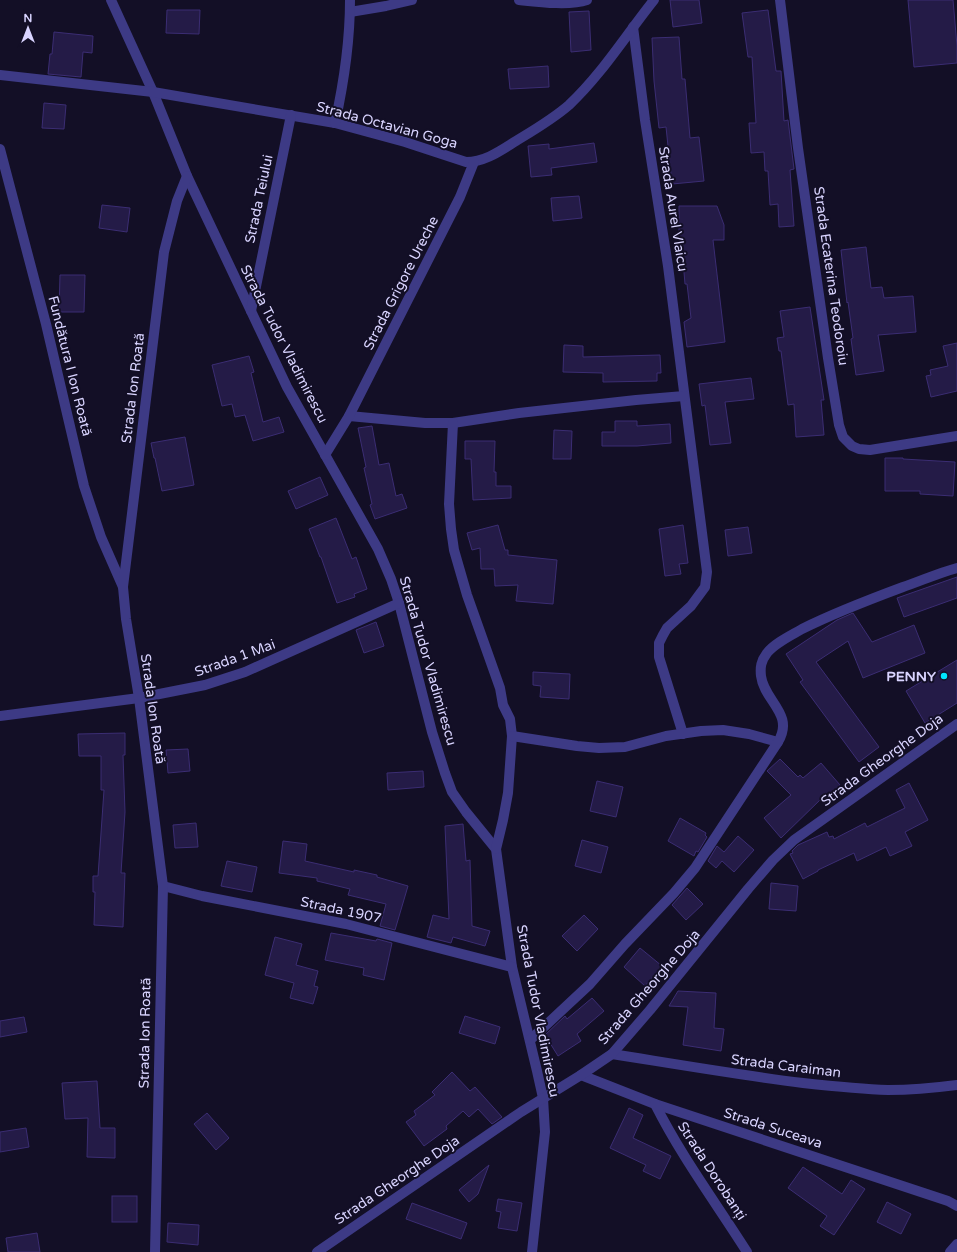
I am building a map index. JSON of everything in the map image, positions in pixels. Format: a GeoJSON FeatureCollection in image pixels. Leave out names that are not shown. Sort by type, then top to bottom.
{"type":"FeatureCollection","features":[{"type":"Feature","properties":{"kind":"street","name":"Strada Tudor Vladimirescu"},"geometry":{"type":"LineString","coordinates":[[111,0],[154,92],[187,176],[287,387],[378,549],[391,579],[432,732],[452,792],[496,849],[512,967],[543,1098],[545,1132],[532,1252]]}},
{"type":"Feature","properties":{"kind":"street"},"geometry":{"type":"LineString","coordinates":[[335,123],[344,81],[350,0]]}},
{"type":"Feature","properties":{"kind":"street"},"geometry":{"type":"LineString","coordinates":[[350,12],[412,0]]}},
{"type":"Feature","properties":{"kind":"street"},"geometry":{"type":"LineString","coordinates":[[519,0],[562,3],[583,2],[587,0]]}},
{"type":"Feature","properties":{"kind":"street","name":"Strada Octavian Goga"},"geometry":{"type":"LineString","coordinates":[[0,75],[154,92],[335,123],[405,142],[466,162],[474,162],[483,160],[493,155],[543,124],[568,105],[601,71],[654,0]]}},
{"type":"Feature","properties":{"kind":"street","name":"Strada Ecaterina Teodoroiu"},"geometry":{"type":"LineString","coordinates":[[780,0],[798,148],[839,425],[844,437],[852,446],[859,449],[870,450],[957,436]]}},
{"type":"Feature","properties":{"kind":"street","name":"Strada Aurel Vlaicu"},"geometry":{"type":"LineString","coordinates":[[633,27],[645,120],[668,266],[707,572],[705,587],[691,606],[667,628],[659,643],[659,657],[683,734]]}},
{"type":"Feature","properties":{"kind":"street","name":"Strada Teiului"},"geometry":{"type":"LineString","coordinates":[[251,311],[291,115]]}},
{"type":"Feature","properties":{"kind":"street","name":"Fundătura I Ion Roată"},"geometry":{"type":"LineString","coordinates":[[0,149],[46,324],[84,486],[101,538],[123,587]]}},
{"type":"Feature","properties":{"kind":"street","name":"Strada Grigore Ureche"},"geometry":{"type":"LineString","coordinates":[[325,455],[349,416],[460,197],[474,162]]}},
{"type":"Feature","properties":{"kind":"street","name":"Strada Ion Roată"},"geometry":{"type":"LineString","coordinates":[[155,1252],[162,886],[139,698],[126,619],[123,587],[164,252],[177,202],[187,176]]}},
{"type":"Feature","properties":{"kind":"street"},"geometry":{"type":"LineString","coordinates":[[349,416],[418,422],[453,423],[519,412],[629,400],[684,396]]}},
{"type":"Feature","properties":{"kind":"street"},"geometry":{"type":"LineString","coordinates":[[453,423],[450,504],[454,550],[465,589],[500,688],[503,705],[510,719],[512,736],[508,793],[496,849]]}},
{"type":"Feature","properties":{"kind":"street"},"geometry":{"type":"LineString","coordinates":[[530,1040],[590,984],[696,868],[778,742],[782,734],[783,724],[780,714],[763,686],[761,676],[760,664],[768,652],[785,638],[824,618],[877,596],[957,568]]}},
{"type":"Feature","properties":{"kind":"street","name":"Strada 1 Mai"},"geometry":{"type":"LineString","coordinates":[[0,716],[139,698],[205,685],[245,672],[398,603]]}},
{"type":"Feature","properties":{"kind":"street","name":"Strada Gheorghe Doja"},"geometry":{"type":"LineString","coordinates":[[317,1252],[521,1112],[612,1054],[655,1005],[773,860],[794,840],[957,724]]}},
{"type":"Feature","properties":{"kind":"street"},"geometry":{"type":"LineString","coordinates":[[512,736],[599,748],[625,747],[666,736],[723,730],[749,734],[778,742]]}},
{"type":"Feature","properties":{"kind":"street","name":"Strada 1907"},"geometry":{"type":"LineString","coordinates":[[162,886],[202,896],[346,924],[512,967]]}},
{"type":"Feature","properties":{"kind":"street","name":"Strada Caraiman"},"geometry":{"type":"LineString","coordinates":[[612,1054],[731,1073],[848,1088],[888,1090],[957,1085]]}},
{"type":"Feature","properties":{"kind":"street","name":"Strada Suceava"},"geometry":{"type":"LineString","coordinates":[[581,1075],[655,1104],[948,1201],[957,1206]]}},
{"type":"Feature","properties":{"kind":"street","name":"Strada Dorobanți"},"geometry":{"type":"LineString","coordinates":[[655,1104],[692,1169],[727,1219],[747,1252]]}},
{"type":"Feature","properties":{"kind":"street"},"geometry":{"type":"LineString","coordinates":[[950,1252],[957,1244]]}},
{"type":"Feature","properties":{"kind":"building"},"geometry":{"type":"Polygon","coordinates":[[[670,0],[699,0],[702,23],[673,27],[670,0]]]}},
{"type":"Feature","properties":{"kind":"building"},"geometry":{"type":"Polygon","coordinates":[[[908,0],[953,0],[957,63],[914,67],[908,0]]]}},
{"type":"Feature","properties":{"kind":"building"},"geometry":{"type":"Polygon","coordinates":[[[167,10],[200,10],[199,34],[166,33],[167,10]]]}},
{"type":"Feature","properties":{"kind":"building"},"geometry":{"type":"Polygon","coordinates":[[[768,10],[776,71],[781,71],[784,121],[788,120],[794,169],[790,170],[794,226],[779,227],[778,204],[770,205],[768,171],[765,171],[764,152],[751,153],[749,123],[756,123],[752,57],[748,57],[742,13],[768,10]]]}},
{"type":"Feature","properties":{"kind":"building"},"geometry":{"type":"Polygon","coordinates":[[[589,11],[591,50],[571,52],[569,12],[589,11]]]}},
{"type":"Feature","properties":{"kind":"building"},"geometry":{"type":"Polygon","coordinates":[[[54,32],[93,36],[92,53],[83,52],[81,77],[48,74],[54,32]]]}},
{"type":"Feature","properties":{"kind":"building"},"geometry":{"type":"Polygon","coordinates":[[[679,37],[682,79],[685,79],[690,138],[699,137],[704,181],[672,184],[666,127],[659,128],[654,81],[652,38],[679,37]]]}},
{"type":"Feature","properties":{"kind":"building"},"geometry":{"type":"Polygon","coordinates":[[[548,66],[549,87],[510,89],[508,69],[548,66]]]}},
{"type":"Feature","properties":{"kind":"building"},"geometry":{"type":"Polygon","coordinates":[[[44,103],[66,105],[64,129],[42,128],[44,103]]]}},
{"type":"Feature","properties":{"kind":"building"},"geometry":{"type":"Polygon","coordinates":[[[594,143],[597,162],[551,168],[552,175],[531,177],[528,146],[549,144],[549,149],[594,143]]]}},
{"type":"Feature","properties":{"kind":"building"},"geometry":{"type":"Polygon","coordinates":[[[579,196],[582,218],[553,221],[551,198],[579,196]]]}},
{"type":"Feature","properties":{"kind":"building"},"geometry":{"type":"Polygon","coordinates":[[[102,205],[130,208],[127,232],[99,228],[102,205]]]}},
{"type":"Feature","properties":{"kind":"building"},"geometry":{"type":"Polygon","coordinates":[[[679,206],[717,206],[724,225],[724,240],[713,240],[725,342],[687,347],[684,322],[691,318],[687,284],[685,284],[682,249],[679,249],[679,206]]]}},
{"type":"Feature","properties":{"kind":"building"},"geometry":{"type":"Polygon","coordinates":[[[866,247],[871,288],[882,287],[884,298],[913,296],[916,332],[878,335],[884,371],[856,375],[851,339],[853,338],[848,302],[847,303],[841,250],[866,247]]]}},
{"type":"Feature","properties":{"kind":"building"},"geometry":{"type":"Polygon","coordinates":[[[60,275],[85,275],[84,312],[59,312],[60,275]]]}},
{"type":"Feature","properties":{"kind":"building"},"geometry":{"type":"Polygon","coordinates":[[[810,307],[824,400],[821,400],[824,435],[796,437],[794,404],[788,405],[781,351],[779,351],[777,338],[784,337],[780,311],[810,307]]]}},
{"type":"Feature","properties":{"kind":"building"},"geometry":{"type":"Polygon","coordinates":[[[957,343],[957,391],[931,397],[926,376],[931,375],[930,370],[948,366],[943,346],[957,343]]]}},
{"type":"Feature","properties":{"kind":"building"},"geometry":{"type":"Polygon","coordinates":[[[564,345],[583,346],[583,357],[660,355],[661,373],[657,373],[657,381],[603,382],[603,373],[563,372],[564,345]]]}},
{"type":"Feature","properties":{"kind":"building"},"geometry":{"type":"Polygon","coordinates":[[[249,356],[254,372],[251,373],[263,422],[279,417],[284,432],[253,441],[245,415],[235,417],[232,404],[222,406],[212,365],[249,356]]]}},
{"type":"Feature","properties":{"kind":"building"},"geometry":{"type":"Polygon","coordinates":[[[751,378],[754,399],[725,402],[731,443],[710,445],[705,405],[702,406],[699,384],[751,378]]]}},
{"type":"Feature","properties":{"kind":"building"},"geometry":{"type":"Polygon","coordinates":[[[615,421],[637,421],[637,426],[670,424],[671,443],[637,446],[602,446],[602,432],[615,432],[615,421]]]}},
{"type":"Feature","properties":{"kind":"building"},"geometry":{"type":"Polygon","coordinates":[[[372,426],[379,465],[389,463],[396,496],[402,494],[407,508],[375,519],[370,505],[372,504],[364,468],[366,467],[358,428],[372,426]]]}},
{"type":"Feature","properties":{"kind":"building"},"geometry":{"type":"Polygon","coordinates":[[[554,430],[572,431],[571,459],[553,459],[554,430]]]}},
{"type":"Feature","properties":{"kind":"building"},"geometry":{"type":"Polygon","coordinates":[[[185,437],[194,485],[162,491],[151,443],[185,437]]]}},
{"type":"Feature","properties":{"kind":"building"},"geometry":{"type":"Polygon","coordinates":[[[465,441],[495,441],[494,472],[496,472],[496,486],[511,486],[511,498],[473,500],[471,459],[465,459],[465,441]]]}},
{"type":"Feature","properties":{"kind":"building"},"geometry":{"type":"Polygon","coordinates":[[[885,458],[955,462],[953,496],[920,494],[920,491],[885,491],[885,458]]]}},
{"type":"Feature","properties":{"kind":"building"},"geometry":{"type":"Polygon","coordinates":[[[320,477],[328,495],[296,509],[288,491],[320,477]]]}},
{"type":"Feature","properties":{"kind":"building"},"geometry":{"type":"Polygon","coordinates":[[[336,518],[352,559],[356,557],[367,589],[354,594],[355,597],[337,603],[321,557],[309,529],[336,518]]]}},
{"type":"Feature","properties":{"kind":"building"},"geometry":{"type":"Polygon","coordinates":[[[498,525],[505,550],[508,550],[508,555],[557,560],[553,604],[516,601],[518,585],[495,586],[494,569],[481,569],[480,548],[472,550],[467,533],[498,525]]]}},
{"type":"Feature","properties":{"kind":"building"},"geometry":{"type":"Polygon","coordinates":[[[683,525],[688,563],[679,564],[681,574],[665,576],[659,529],[683,525]]]}},
{"type":"Feature","properties":{"kind":"building"},"geometry":{"type":"Polygon","coordinates":[[[748,527],[752,553],[728,556],[725,530],[748,527]]]}},
{"type":"Feature","properties":{"kind":"building"},"geometry":{"type":"Polygon","coordinates":[[[957,577],[957,598],[904,617],[897,598],[957,577]]]}},
{"type":"Feature","properties":{"kind":"building"},"geometry":{"type":"Polygon","coordinates":[[[853,613],[872,642],[914,625],[925,653],[863,678],[848,641],[816,662],[879,747],[859,762],[800,682],[803,680],[786,654],[837,620],[853,613]]]}},
{"type":"Feature","properties":{"kind":"building"},"geometry":{"type":"Polygon","coordinates":[[[376,622],[384,646],[364,653],[356,630],[376,622]]]}},
{"type":"Feature","properties":{"kind":"building","name":"PENNY"},"geometry":{"type":"Polygon","coordinates":[[[957,660],[957,703],[925,723],[906,691],[957,660]]]}},
{"type":"Feature","properties":{"kind":"building"},"geometry":{"type":"Polygon","coordinates":[[[533,672],[570,674],[569,699],[540,697],[541,686],[533,685],[533,672]]]}},
{"type":"Feature","properties":{"kind":"building"},"geometry":{"type":"Polygon","coordinates":[[[125,733],[125,755],[123,755],[125,812],[121,873],[125,873],[123,927],[94,925],[95,892],[93,892],[93,876],[98,876],[104,790],[101,790],[101,756],[79,756],[78,734],[125,733]]]}},
{"type":"Feature","properties":{"kind":"building"},"geometry":{"type":"Polygon","coordinates":[[[188,749],[190,771],[168,773],[166,750],[188,749]]]}},
{"type":"Feature","properties":{"kind":"building"},"geometry":{"type":"Polygon","coordinates":[[[780,759],[798,777],[800,775],[803,778],[821,763],[840,785],[823,800],[822,798],[781,838],[764,818],[791,795],[767,771],[780,759]]]}},
{"type":"Feature","properties":{"kind":"building"},"geometry":{"type":"Polygon","coordinates":[[[423,771],[424,787],[388,790],[387,773],[423,771]]]}},
{"type":"Feature","properties":{"kind":"building"},"geometry":{"type":"Polygon","coordinates":[[[597,781],[623,787],[616,817],[590,811],[597,781]]]}},
{"type":"Feature","properties":{"kind":"building"},"geometry":{"type":"Polygon","coordinates":[[[909,783],[928,820],[905,832],[912,846],[890,856],[886,847],[857,861],[854,853],[818,870],[803,879],[790,854],[793,853],[792,851],[798,845],[827,832],[829,837],[833,836],[834,839],[865,823],[867,827],[905,808],[896,790],[909,783]]]}},
{"type":"Feature","properties":{"kind":"building"},"geometry":{"type":"Polygon","coordinates":[[[680,818],[706,833],[705,835],[707,837],[694,856],[668,841],[680,818]]]}},
{"type":"Feature","properties":{"kind":"building"},"geometry":{"type":"Polygon","coordinates":[[[196,823],[198,847],[175,848],[173,825],[196,823]]]}},
{"type":"Feature","properties":{"kind":"building"},"geometry":{"type":"Polygon","coordinates":[[[463,824],[466,861],[470,860],[472,926],[490,931],[485,946],[453,937],[451,943],[427,937],[433,915],[449,919],[445,826],[463,824]]]}},
{"type":"Feature","properties":{"kind":"building"},"geometry":{"type":"Polygon","coordinates":[[[738,836],[754,850],[734,872],[722,861],[716,868],[708,861],[717,846],[724,852],[738,836]]]}},
{"type":"Feature","properties":{"kind":"building"},"geometry":{"type":"Polygon","coordinates":[[[582,840],[608,847],[601,873],[575,866],[582,840]]]}},
{"type":"Feature","properties":{"kind":"building"},"geometry":{"type":"Polygon","coordinates":[[[283,841],[307,844],[305,861],[354,872],[354,870],[377,875],[377,877],[408,886],[395,930],[380,926],[386,904],[348,895],[350,889],[317,881],[317,878],[279,873],[283,841]]]}},
{"type":"Feature","properties":{"kind":"building"},"geometry":{"type":"Polygon","coordinates":[[[227,861],[257,867],[252,892],[221,886],[227,861]]]}},
{"type":"Feature","properties":{"kind":"building"},"geometry":{"type":"Polygon","coordinates":[[[771,883],[798,886],[796,911],[769,909],[771,883]]]}},
{"type":"Feature","properties":{"kind":"building"},"geometry":{"type":"Polygon","coordinates":[[[687,888],[703,904],[686,920],[672,905],[687,888]]]}},
{"type":"Feature","properties":{"kind":"building"},"geometry":{"type":"Polygon","coordinates":[[[584,915],[598,929],[577,951],[562,936],[584,915]]]}},
{"type":"Feature","properties":{"kind":"building"},"geometry":{"type":"Polygon","coordinates":[[[331,933],[376,941],[377,939],[392,943],[384,980],[363,975],[364,968],[325,960],[331,933]]]}},
{"type":"Feature","properties":{"kind":"building"},"geometry":{"type":"Polygon","coordinates":[[[275,937],[302,944],[296,965],[318,971],[314,986],[318,987],[313,1004],[290,998],[294,983],[265,975],[275,937]]]}},
{"type":"Feature","properties":{"kind":"building"},"geometry":{"type":"Polygon","coordinates":[[[640,948],[662,966],[645,986],[624,967],[640,948]]]}},
{"type":"Feature","properties":{"kind":"building"},"geometry":{"type":"Polygon","coordinates":[[[678,991],[716,993],[714,1028],[724,1029],[721,1051],[683,1045],[688,1007],[669,1006],[678,991]]]}},
{"type":"Feature","properties":{"kind":"building"},"geometry":{"type":"Polygon","coordinates":[[[592,998],[604,1011],[577,1034],[581,1041],[558,1056],[545,1035],[565,1016],[567,1019],[592,998]]]}},
{"type":"Feature","properties":{"kind":"building"},"geometry":{"type":"Polygon","coordinates":[[[465,1016],[500,1027],[495,1044],[459,1033],[465,1016]]]}},
{"type":"Feature","properties":{"kind":"building"},"geometry":{"type":"Polygon","coordinates":[[[24,1017],[27,1032],[0,1037],[0,1021],[24,1017]]]}},
{"type":"Feature","properties":{"kind":"building"},"geometry":{"type":"Polygon","coordinates":[[[452,1072],[470,1091],[475,1087],[502,1117],[492,1124],[478,1109],[469,1117],[463,1111],[446,1126],[447,1129],[424,1146],[406,1122],[416,1115],[414,1111],[435,1095],[432,1092],[452,1072]]]}},
{"type":"Feature","properties":{"kind":"building"},"geometry":{"type":"Polygon","coordinates":[[[97,1081],[100,1128],[115,1128],[115,1158],[87,1157],[88,1118],[65,1119],[62,1083],[97,1081]]]}},
{"type":"Feature","properties":{"kind":"building"},"geometry":{"type":"Polygon","coordinates":[[[629,1108],[643,1115],[633,1138],[671,1156],[660,1179],[643,1171],[646,1165],[610,1148],[629,1108]]]}},
{"type":"Feature","properties":{"kind":"building"},"geometry":{"type":"Polygon","coordinates":[[[207,1113],[229,1138],[216,1150],[194,1124],[207,1113]]]}},
{"type":"Feature","properties":{"kind":"building"},"geometry":{"type":"Polygon","coordinates":[[[26,1128],[29,1147],[0,1152],[0,1132],[26,1128]]]}},
{"type":"Feature","properties":{"kind":"building"},"geometry":{"type":"Polygon","coordinates":[[[489,1165],[478,1194],[469,1202],[459,1190],[489,1165]]]}},
{"type":"Feature","properties":{"kind":"building"},"geometry":{"type":"Polygon","coordinates":[[[803,1167],[842,1194],[851,1180],[865,1189],[834,1235],[820,1226],[827,1216],[788,1188],[803,1167]]]}},
{"type":"Feature","properties":{"kind":"building"},"geometry":{"type":"Polygon","coordinates":[[[112,1196],[137,1196],[137,1222],[112,1222],[112,1196]]]}},
{"type":"Feature","properties":{"kind":"building"},"geometry":{"type":"Polygon","coordinates":[[[498,1199],[522,1203],[517,1231],[498,1228],[501,1212],[496,1211],[498,1199]]]}},
{"type":"Feature","properties":{"kind":"building"},"geometry":{"type":"Polygon","coordinates":[[[887,1202],[911,1214],[901,1234],[877,1222],[887,1202]]]}},
{"type":"Feature","properties":{"kind":"building"},"geometry":{"type":"Polygon","coordinates":[[[412,1203],[467,1223],[461,1239],[406,1219],[412,1203]]]}},
{"type":"Feature","properties":{"kind":"building"},"geometry":{"type":"Polygon","coordinates":[[[168,1223],[199,1225],[198,1245],[167,1242],[168,1223]]]}},
{"type":"Feature","properties":{"kind":"building"},"geometry":{"type":"Polygon","coordinates":[[[37,1233],[40,1252],[8,1252],[6,1238],[37,1233]]]}},
{"type":"Feature","properties":{"kind":"place","name":"PENNY"},"geometry":{"type":"Point","coordinates":[944,676]}}]}
